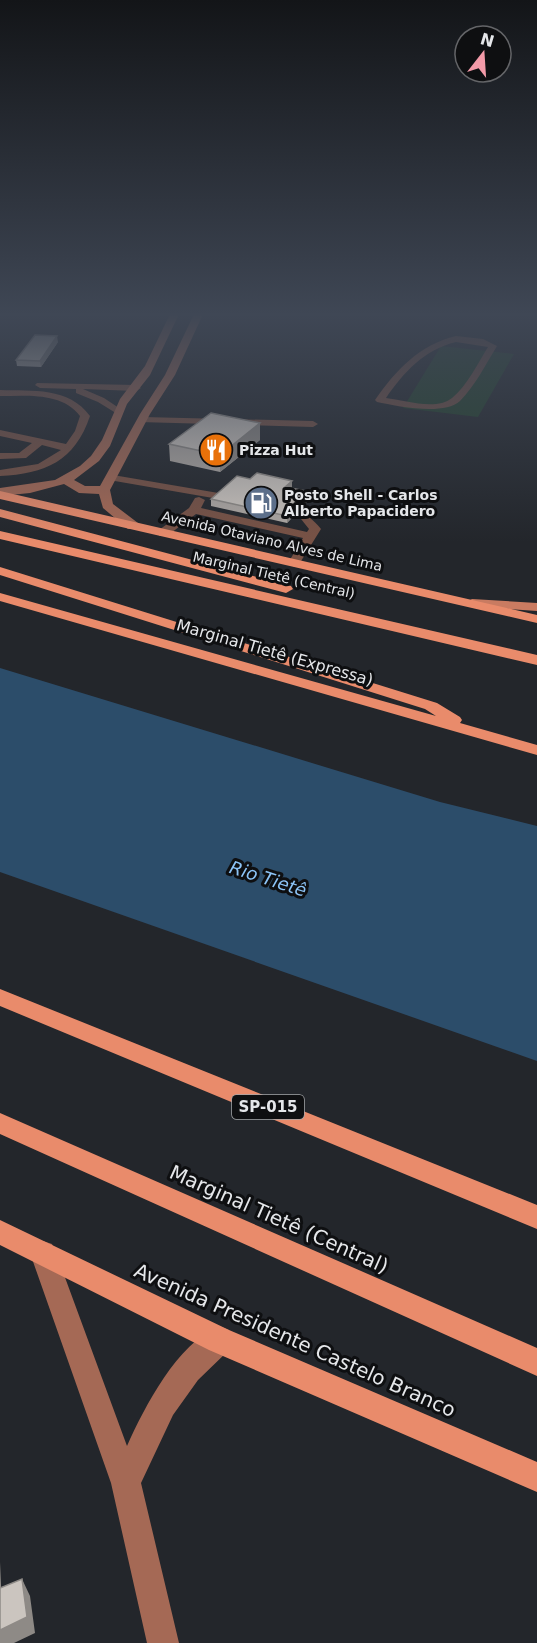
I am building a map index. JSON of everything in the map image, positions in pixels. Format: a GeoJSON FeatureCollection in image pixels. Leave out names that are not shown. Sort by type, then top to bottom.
{"type":"FeatureCollection","features":[{"type":"Feature","properties":{"kind":"highway","name":"Avenida Otaviano Alves de Lima"},"geometry":{"type":"LineString","coordinates":[[0,494],[537,619]]}},
{"type":"Feature","properties":{"kind":"highway"},"geometry":{"type":"LineString","coordinates":[[0,513],[228,573],[455,640]]}},
{"type":"Feature","properties":{"kind":"highway","name":"Marginal Tietê (Central)"},"geometry":{"type":"LineString","coordinates":[[0,535],[537,660]]}},
{"type":"Feature","properties":{"kind":"highway"},"geometry":{"type":"LineString","coordinates":[[0,571],[431,706],[476,733]]}},
{"type":"Feature","properties":{"kind":"highway","name":"Marginal Tietê (Expressa)"},"geometry":{"type":"LineString","coordinates":[[0,597],[537,750]]}},
{"type":"Feature","properties":{"kind":"highway","name":"SP-015"},"geometry":{"type":"LineString","coordinates":[[0,997],[537,1217]]}},
{"type":"Feature","properties":{"kind":"highway","name":"Marginal Tietê (Central)"},"geometry":{"type":"LineString","coordinates":[[0,1123],[537,1362]]}},
{"type":"Feature","properties":{"kind":"highway","name":"Avenida Presidente Castelo Branco"},"geometry":{"type":"LineString","coordinates":[[0,1232],[219,1340],[537,1477]]}},
{"type":"Feature","properties":{"kind":"main road"},"geometry":{"type":"LineString","coordinates":[[0,494],[67,481],[85,469],[105,445],[123,405],[135,389]]}},
{"type":"Feature","properties":{"kind":"main road"},"geometry":{"type":"LineString","coordinates":[[123,405],[161,391]]}},
{"type":"Feature","properties":{"kind":"main road"},"geometry":{"type":"LineString","coordinates":[[133,526],[107,504],[104,490],[113,478],[144,417],[161,391]]}},
{"type":"Feature","properties":{"kind":"main road"},"geometry":{"type":"LineString","coordinates":[[123,405],[138,403],[145,407],[144,417]]}},
{"type":"Feature","properties":{"kind":"main road"},"geometry":{"type":"LineString","coordinates":[[67,481],[83,490],[104,490]]}},
{"type":"Feature","properties":{"kind":"main road"},"geometry":{"type":"LineString","coordinates":[[472,603],[537,606]]}},
{"type":"Feature","properties":{"kind":"main road"},"geometry":{"type":"LineString","coordinates":[[43,1253],[126,1483],[163,1643]]}},
{"type":"Feature","properties":{"kind":"main road"},"geometry":{"type":"LineString","coordinates":[[126,1483],[149,1426],[165,1399],[179,1379],[219,1340]]}},
{"type":"Feature","properties":{"kind":"lane"},"geometry":{"type":"LineString","coordinates":[[67,389],[123,405]]}},
{"type":"Feature","properties":{"kind":"lane"},"geometry":{"type":"LineString","coordinates":[[388,389],[380,400],[423,406],[440,406],[455,401],[465,389]]}},
{"type":"Feature","properties":{"kind":"lane"},"geometry":{"type":"LineString","coordinates":[[0,393],[49,396],[74,402],[85,416],[71,444],[49,464],[29,471],[0,473]]}},
{"type":"Feature","properties":{"kind":"lane"},"geometry":{"type":"LineString","coordinates":[[144,417],[313,424]]}},
{"type":"Feature","properties":{"kind":"lane"},"geometry":{"type":"LineString","coordinates":[[5,432],[71,444]]}},
{"type":"Feature","properties":{"kind":"lane"},"geometry":{"type":"LineString","coordinates":[[5,432],[38,443],[71,444]]}},
{"type":"Feature","properties":{"kind":"lane"},"geometry":{"type":"LineString","coordinates":[[0,456],[22,456],[38,443]]}},
{"type":"Feature","properties":{"kind":"lane"},"geometry":{"type":"LineString","coordinates":[[113,478],[246,500]]}},
{"type":"Feature","properties":{"kind":"lane"},"geometry":{"type":"LineString","coordinates":[[163,533],[194,510],[202,494]]}},
{"type":"Feature","properties":{"kind":"lane"},"geometry":{"type":"LineString","coordinates":[[268,505],[304,517],[315,529],[294,563]]}},
{"type":"Feature","properties":{"kind":"lane"},"geometry":{"type":"LineString","coordinates":[[194,510],[312,537]]}},
{"type":"Feature","properties":{"kind":"green space"},"geometry":{"type":"Polygon","coordinates":[[[415,389],[494,389],[478,417],[403,408],[415,389]]]}},
{"type":"Feature","properties":{"kind":"water","name":"Rio Tietê"},"geometry":{"type":"Polygon","coordinates":[[[0,668],[440,802],[537,826],[537,1061],[0,872],[0,668]]]}},
{"type":"Feature","properties":{"kind":"building"},"geometry":{"type":"Polygon","coordinates":[[[211,413],[260,423],[220,455],[169,444],[211,413]]]}},
{"type":"Feature","properties":{"kind":"building","name":"Posto Shell - Carlos Alberto Papacidero"},"geometry":{"type":"Polygon","coordinates":[[[257,473],[292,481],[285,487],[311,492],[287,516],[211,499],[237,476],[250,479],[257,473]]]}},
{"type":"Feature","properties":{"kind":"building"},"geometry":{"type":"Polygon","coordinates":[[[22,1579],[27,1617],[0,1630],[0,1588],[22,1579]]]}},
{"type":"Feature","properties":{"kind":"place","name":"Pizza Hut"},"geometry":{"type":"Point","coordinates":[216,450]}},
{"type":"Feature","properties":{"kind":"place","name":"Posto Shell - Carlos Alberto Papacidero"},"geometry":{"type":"Point","coordinates":[261,503]}}]}
